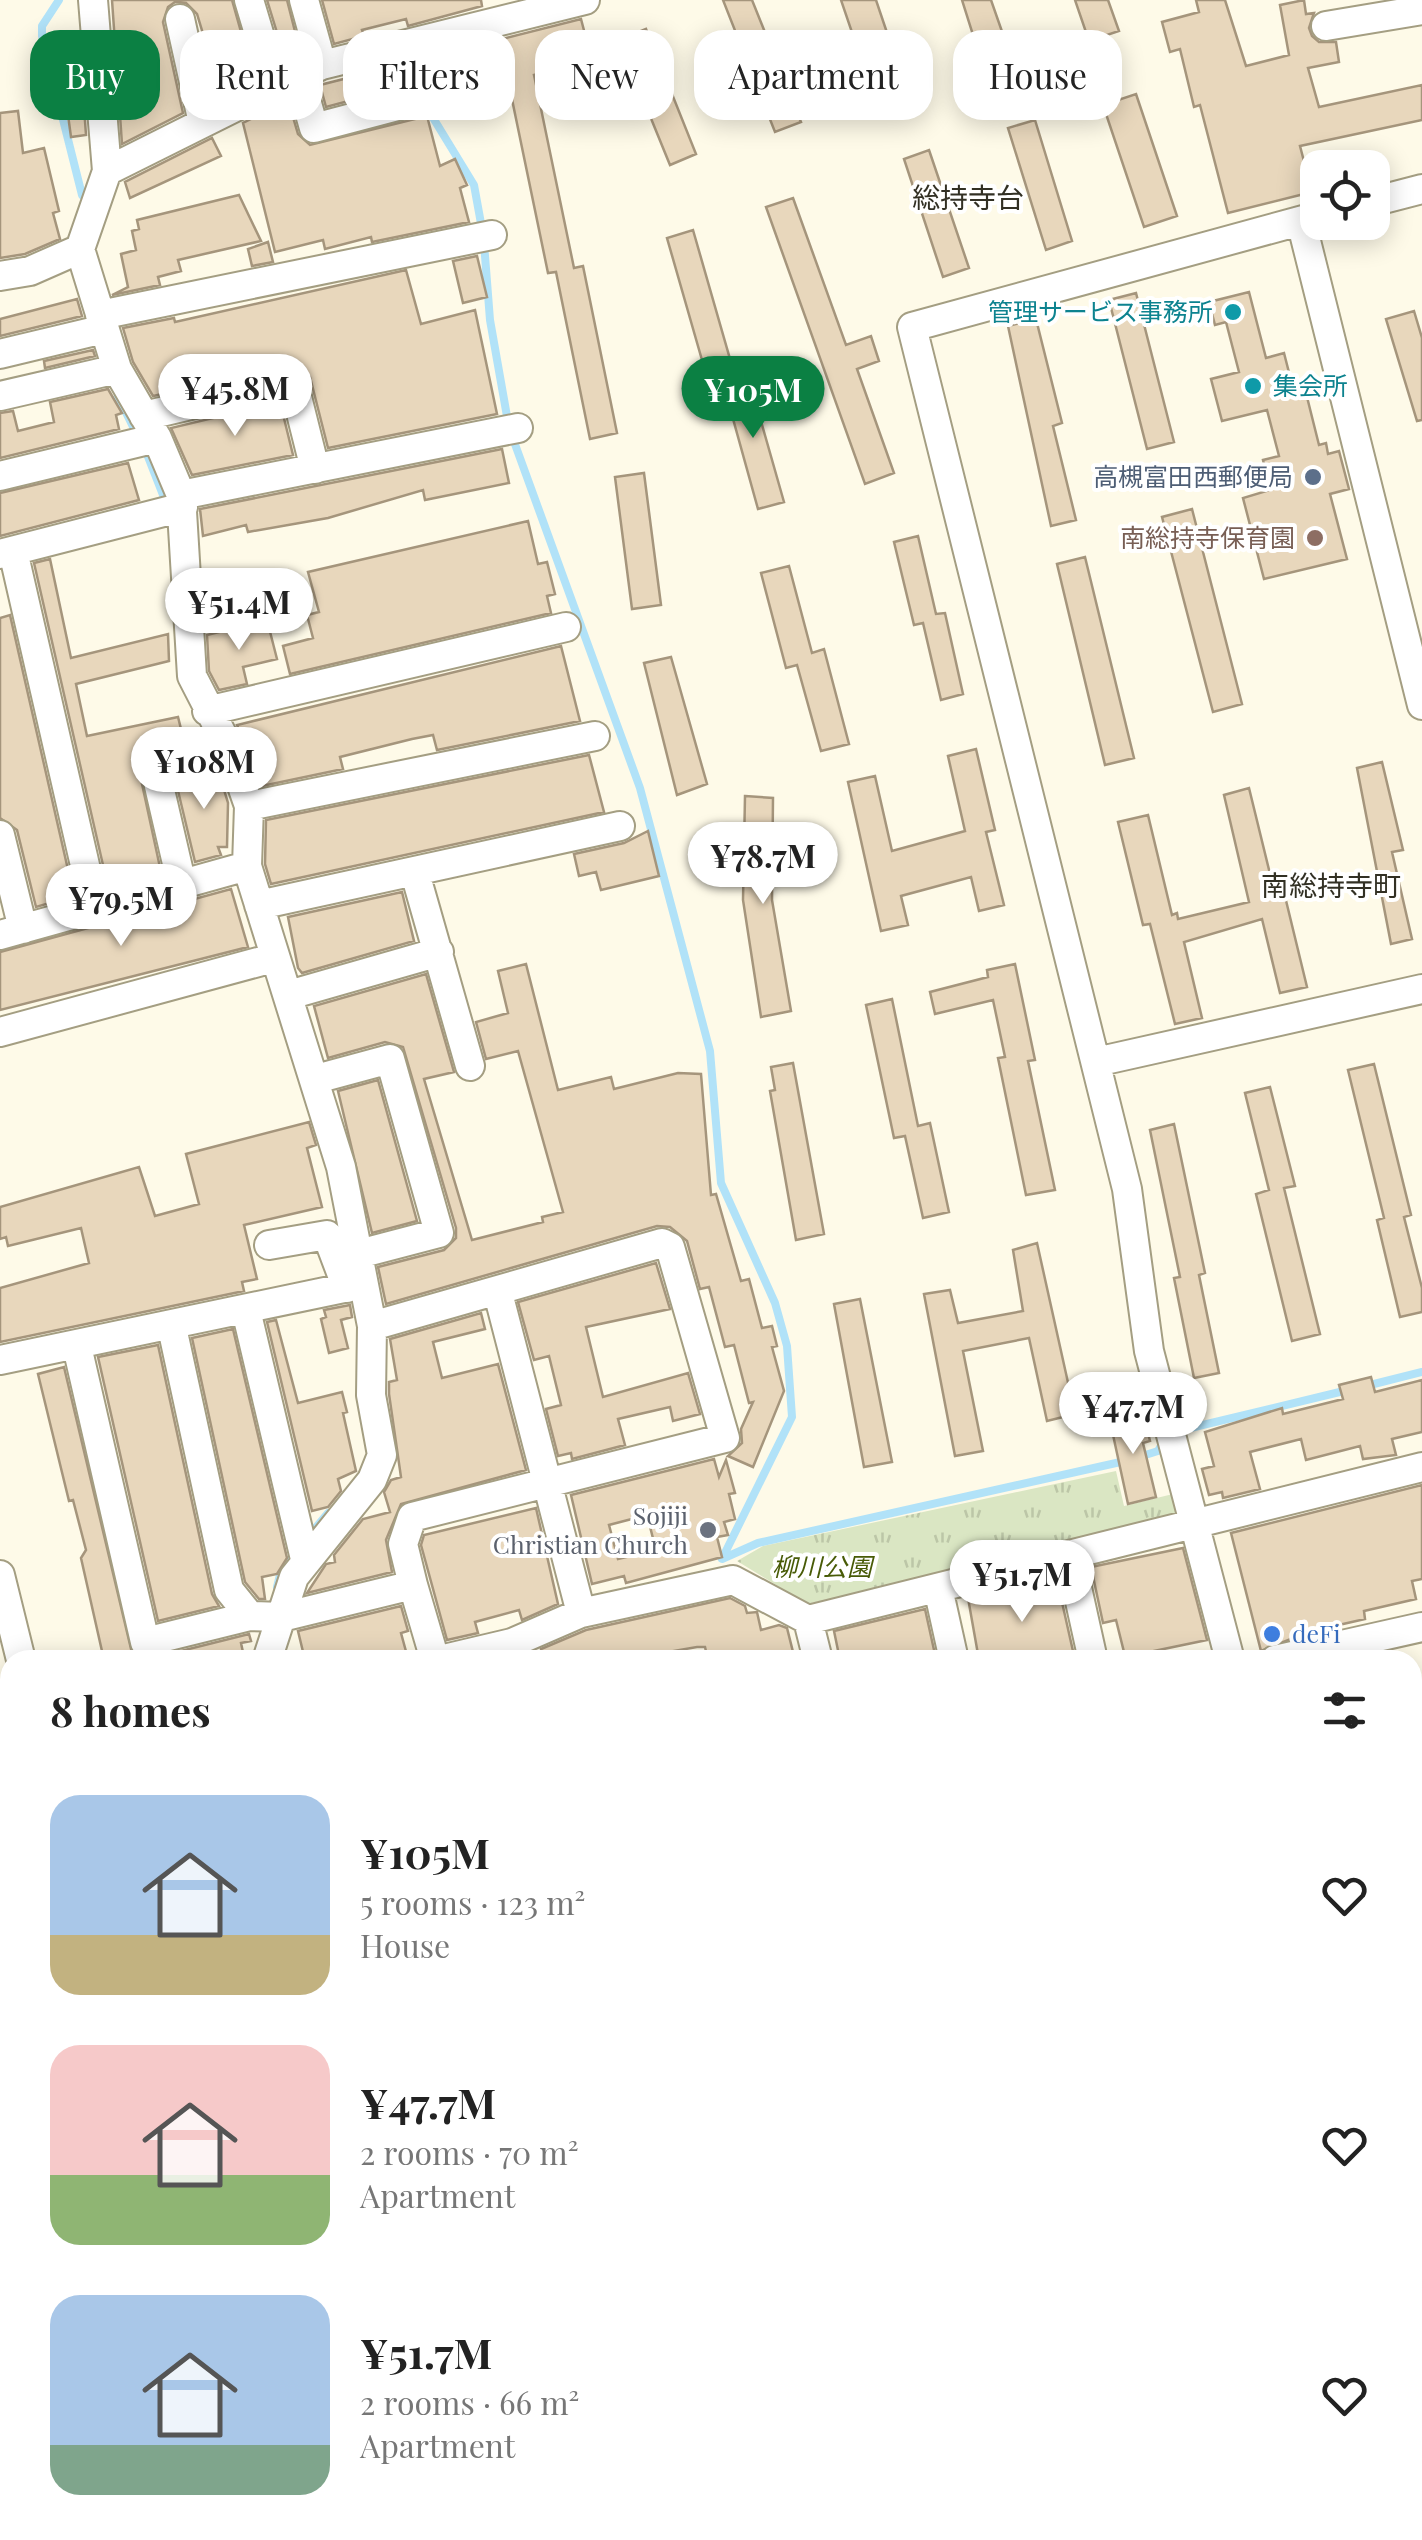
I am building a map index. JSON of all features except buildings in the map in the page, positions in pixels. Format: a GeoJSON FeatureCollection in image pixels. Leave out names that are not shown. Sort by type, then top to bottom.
{"type":"FeatureCollection","features":[{"type":"Feature","properties":{"kind":"street"},"geometry":{"type":"LineString","coordinates":[[93,0],[107,171],[80,249],[117,370],[150,427],[182,501],[192,676],[206,711],[228,746],[249,806],[247,866],[340,1166],[355,1255],[355,1286]]}},
{"type":"Feature","properties":{"kind":"street"},"geometry":{"type":"LineString","coordinates":[[249,0],[269,30]]}},
{"type":"Feature","properties":{"kind":"street"},"geometry":{"type":"LineString","coordinates":[[302,30],[304,0]]}},
{"type":"Feature","properties":{"kind":"street"},"geometry":{"type":"LineString","coordinates":[[323,69],[532,6],[585,0]]}},
{"type":"Feature","properties":{"kind":"street"},"geometry":{"type":"LineString","coordinates":[[1326,26],[1422,10]]}},
{"type":"Feature","properties":{"kind":"street"},"geometry":{"type":"LineString","coordinates":[[180,19],[204,122]]}},
{"type":"Feature","properties":{"kind":"street"},"geometry":{"type":"LineString","coordinates":[[107,171],[208,120]]}},
{"type":"Feature","properties":{"kind":"street"},"geometry":{"type":"LineString","coordinates":[[312,120],[314,128],[344,120]]}},
{"type":"Feature","properties":{"kind":"street"},"geometry":{"type":"LineString","coordinates":[[1390,197],[1422,189]]}},
{"type":"Feature","properties":{"kind":"street"},"geometry":{"type":"LineString","coordinates":[[1228,1650],[1150,1351],[1136,1227],[912,326],[1300,220]]}},
{"type":"Feature","properties":{"kind":"street"},"geometry":{"type":"LineString","coordinates":[[0,354],[102,322],[492,234]]}},
{"type":"Feature","properties":{"kind":"street"},"geometry":{"type":"LineString","coordinates":[[1314,240],[1422,705]]}},
{"type":"Feature","properties":{"kind":"street"},"geometry":{"type":"LineString","coordinates":[[0,276],[30,271],[80,249]]}},
{"type":"Feature","properties":{"kind":"street"},"geometry":{"type":"LineString","coordinates":[[0,396],[117,370]]}},
{"type":"Feature","properties":{"kind":"street"},"geometry":{"type":"LineString","coordinates":[[0,476],[293,381],[314,469]]}},
{"type":"Feature","properties":{"kind":"street"},"geometry":{"type":"LineString","coordinates":[[95,908],[7,552],[182,501],[314,469],[518,428]]}},
{"type":"Feature","properties":{"kind":"street"},"geometry":{"type":"LineString","coordinates":[[206,711],[566,627]]}},
{"type":"Feature","properties":{"kind":"street"},"geometry":{"type":"LineString","coordinates":[[249,806],[595,736]]}},
{"type":"Feature","properties":{"kind":"street"},"geometry":{"type":"LineString","coordinates":[[182,885],[153,760],[228,746]]}},
{"type":"Feature","properties":{"kind":"street"},"geometry":{"type":"LineString","coordinates":[[260,905],[620,826]]}},
{"type":"Feature","properties":{"kind":"street"},"geometry":{"type":"LineString","coordinates":[[0,835],[12,932],[247,866]]}},
{"type":"Feature","properties":{"kind":"street"},"geometry":{"type":"LineString","coordinates":[[415,873],[470,1066]]}},
{"type":"Feature","properties":{"kind":"street"},"geometry":{"type":"LineString","coordinates":[[289,996],[439,952]]}},
{"type":"Feature","properties":{"kind":"street"},"geometry":{"type":"LineString","coordinates":[[0,1032],[273,958]]}},
{"type":"Feature","properties":{"kind":"street"},"geometry":{"type":"LineString","coordinates":[[1096,1062],[1422,988]]}},
{"type":"Feature","properties":{"kind":"street"},"geometry":{"type":"LineString","coordinates":[[316,1079],[390,1060],[439,1233],[355,1255]]}},
{"type":"Feature","properties":{"kind":"street"},"geometry":{"type":"LineString","coordinates":[[269,1244],[327,1235],[355,1286],[372,1326],[371,1395],[382,1455],[372,1480],[294,1577],[271,1650]]}},
{"type":"Feature","properties":{"kind":"street"},"geometry":{"type":"LineString","coordinates":[[372,1326],[662,1243],[670,1247],[725,1438],[412,1517],[403,1544],[434,1650]]}},
{"type":"Feature","properties":{"kind":"street"},"geometry":{"type":"LineString","coordinates":[[0,1360],[355,1286]]}},
{"type":"Feature","properties":{"kind":"street"},"geometry":{"type":"LineString","coordinates":[[498,1293],[581,1614]]}},
{"type":"Feature","properties":{"kind":"street"},"geometry":{"type":"LineString","coordinates":[[246,1310],[305,1559]]}},
{"type":"Feature","properties":{"kind":"street"},"geometry":{"type":"LineString","coordinates":[[173,1332],[229,1590],[250,1616]]}},
{"type":"Feature","properties":{"kind":"street"},"geometry":{"type":"LineString","coordinates":[[80,1355],[144,1642],[250,1616],[282,1617],[414,1585]]}},
{"type":"Feature","properties":{"kind":"street"},"geometry":{"type":"LineString","coordinates":[[518,1650],[581,1614],[733,1580],[808,1620],[1422,1466]]}},
{"type":"Feature","properties":{"kind":"street"},"geometry":{"type":"LineString","coordinates":[[1070,1556],[1091,1650]]}},
{"type":"Feature","properties":{"kind":"street"},"geometry":{"type":"LineString","coordinates":[[0,1575],[19,1650]]}},
{"type":"Feature","properties":{"kind":"street"},"geometry":{"type":"LineString","coordinates":[[938,1588],[952,1650]]}},
{"type":"Feature","properties":{"kind":"street"},"geometry":{"type":"LineString","coordinates":[[808,1620],[816,1650]]}},
{"type":"Feature","properties":{"kind":"street"},"geometry":{"type":"LineString","coordinates":[[1319,1650],[1422,1627]]}},
{"type":"Feature","properties":{"kind":"green space","name":"柳川公園"},"geometry":{"type":"Polygon","coordinates":[[[1116,1471],[1124,1506],[1177,1493],[1182,1514],[1178,1523],[807,1604],[737,1561],[763,1546],[1116,1471]]]}},
{"type":"Feature","properties":{"kind":"waterway"},"geometry":{"type":"LineString","coordinates":[[59,0],[42,26],[42,36],[82,195]]}},
{"type":"Feature","properties":{"kind":"waterway"},"geometry":{"type":"LineString","coordinates":[[434,120],[474,185],[482,229]]}},
{"type":"Feature","properties":{"kind":"waterway"},"geometry":{"type":"LineString","coordinates":[[484,243],[490,320],[508,422]]}},
{"type":"Feature","properties":{"kind":"waterway"},"geometry":{"type":"LineString","coordinates":[[118,396],[138,437]]}},
{"type":"Feature","properties":{"kind":"waterway"},"geometry":{"type":"LineString","coordinates":[[512,436],[640,788],[710,1051],[721,1183],[775,1303],[787,1346],[792,1417],[722,1559],[758,1543],[1125,1461]]}},
{"type":"Feature","properties":{"kind":"waterway"},"geometry":{"type":"LineString","coordinates":[[145,449],[165,500]]}},
{"type":"Feature","properties":{"kind":"waterway"},"geometry":{"type":"LineString","coordinates":[[1366,1386],[1422,1372]]}},
{"type":"Feature","properties":{"kind":"waterway"},"geometry":{"type":"LineString","coordinates":[[1182,1430],[1348,1390]]}},
{"type":"Feature","properties":{"kind":"waterway"},"geometry":{"type":"LineString","coordinates":[[1139,1457],[1158,1451],[1162,1444]]}},
{"type":"Feature","properties":{"kind":"waterway"},"geometry":{"type":"LineString","coordinates":[[308,1537],[328,1513]]}},
{"type":"Feature","properties":{"kind":"waterway"},"geometry":{"type":"LineString","coordinates":[[277,1587],[281,1571],[296,1552]]}},
{"type":"Feature","properties":{"kind":"place","name":"管理サービス事務所"},"geometry":{"type":"Point","coordinates":[1233,312]}},
{"type":"Feature","properties":{"kind":"place","name":"集会所"},"geometry":{"type":"Point","coordinates":[1253,386]}},
{"type":"Feature","properties":{"kind":"place","name":"高槻富田西郵便局"},"geometry":{"type":"Point","coordinates":[1313,477]}},
{"type":"Feature","properties":{"kind":"place","name":"南総持寺保育園"},"geometry":{"type":"Point","coordinates":[1315,538]}},
{"type":"Feature","properties":{"kind":"place","name":"Sojiji Christian Church"},"geometry":{"type":"Point","coordinates":[708,1530]}},
{"type":"Feature","properties":{"kind":"place","name":"deFi"},"geometry":{"type":"Point","coordinates":[1272,1634]}},
{"type":"Feature","properties":{"kind":"district","name":"総持寺台"},"geometry":{"type":"Point","coordinates":[968,198]}},
{"type":"Feature","properties":{"kind":"district","name":"南総持寺町"},"geometry":{"type":"Point","coordinates":[1331,886]}}]}
